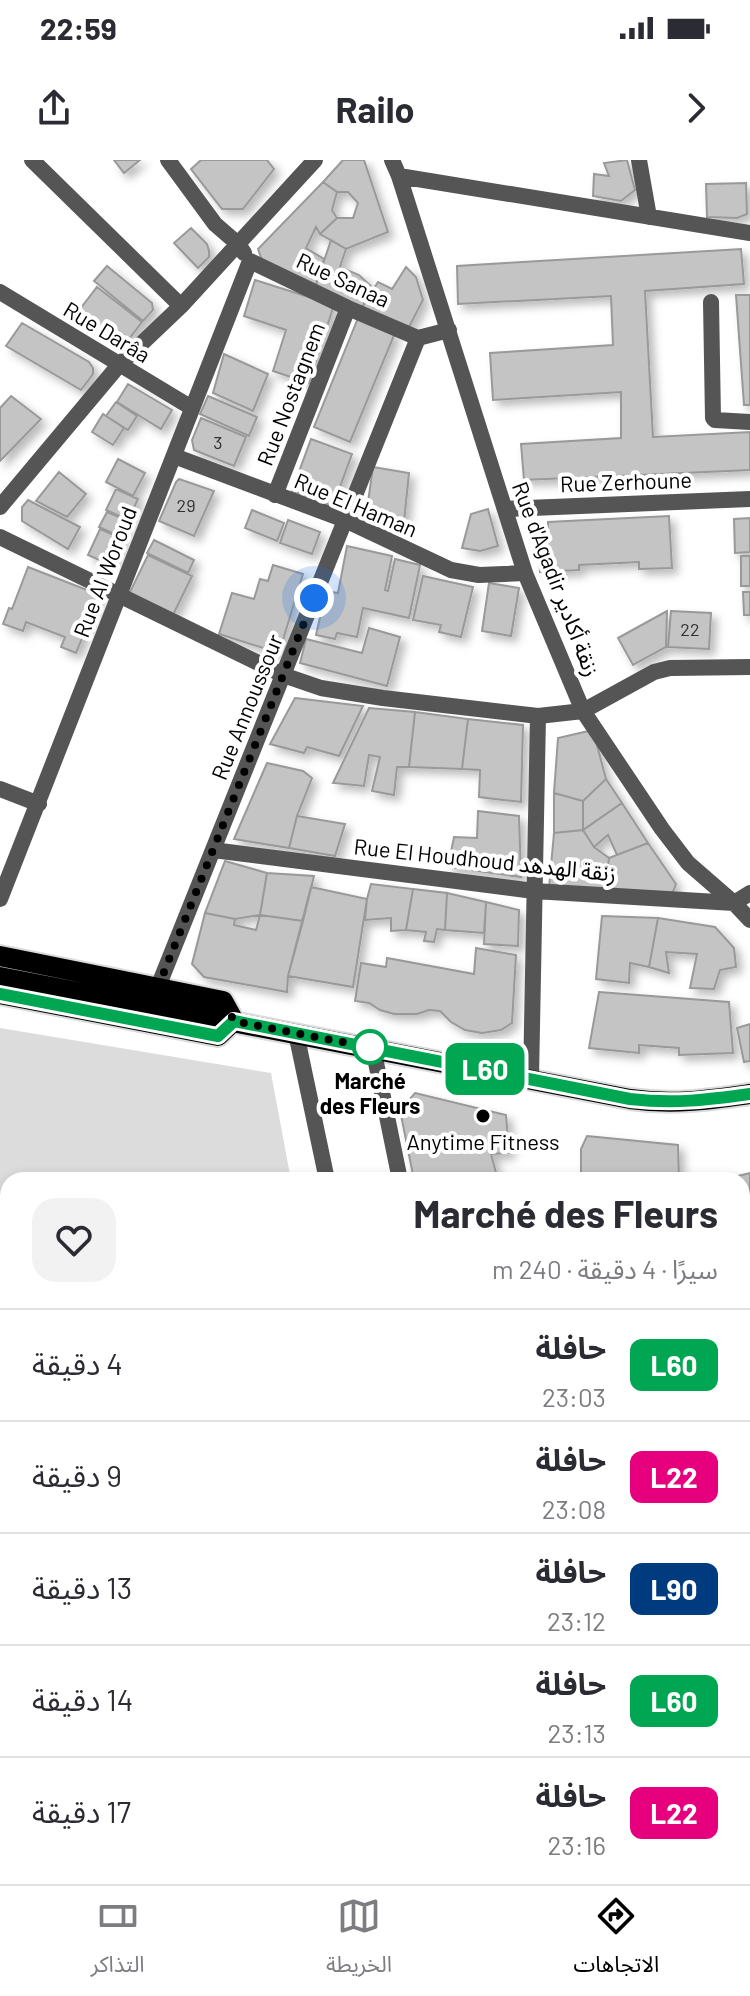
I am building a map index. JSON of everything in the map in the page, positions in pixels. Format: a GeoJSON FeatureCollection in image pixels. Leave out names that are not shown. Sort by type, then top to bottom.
{"type":"FeatureCollection","features":[{"type":"Feature","properties":{"kind":"main road"},"geometry":{"type":"LineString","coordinates":[[0,956],[223,1001],[234,1021]]}},
{"type":"Feature","properties":{"kind":"main road"},"geometry":{"type":"LineString","coordinates":[[0,977],[651,1102],[688,1102],[750,1094]]}},
{"type":"Feature","properties":{"kind":"main road"},"geometry":{"type":"LineString","coordinates":[[0,994],[218,1036],[234,1021]]}},
{"type":"Feature","properties":{"kind":"street"},"geometry":{"type":"LineString","coordinates":[[32,160],[181,306]]}},
{"type":"Feature","properties":{"kind":"street"},"geometry":{"type":"LineString","coordinates":[[168,160],[215,224],[238,244],[250,261]]}},
{"type":"Feature","properties":{"kind":"street"},"geometry":{"type":"LineString","coordinates":[[0,507],[119,365],[181,306],[315,160]]}},
{"type":"Feature","properties":{"kind":"street","name":"Rue d'Agadir زنقة أكادير"},"geometry":{"type":"LineString","coordinates":[[392,160],[525,573],[583,711],[688,863],[750,920]]}},
{"type":"Feature","properties":{"kind":"street"},"geometry":{"type":"LineString","coordinates":[[639,160],[649,217]]}},
{"type":"Feature","properties":{"kind":"street"},"geometry":{"type":"LineString","coordinates":[[399,176],[750,233]]}},
{"type":"Feature","properties":{"kind":"street","name":"Rue Sanaa"},"geometry":{"type":"LineString","coordinates":[[250,261],[418,338]]}},
{"type":"Feature","properties":{"kind":"street","name":"Rue Al Woroud"},"geometry":{"type":"LineString","coordinates":[[0,899],[250,261]]}},
{"type":"Feature","properties":{"kind":"street","name":"Rue Darâa"},"geometry":{"type":"LineString","coordinates":[[0,292],[192,408]]}},
{"type":"Feature","properties":{"kind":"street"},"geometry":{"type":"LineString","coordinates":[[711,302],[713,418],[750,422]]}},
{"type":"Feature","properties":{"kind":"street","name":"Rue Nostagnem"},"geometry":{"type":"LineString","coordinates":[[275,495],[348,308]]}},
{"type":"Feature","properties":{"kind":"street"},"geometry":{"type":"LineString","coordinates":[[418,338],[449,330]]}},
{"type":"Feature","properties":{"kind":"street","name":"Rue Annoussour"},"geometry":{"type":"LineString","coordinates":[[158,987],[418,338]]}},
{"type":"Feature","properties":{"kind":"street","name":"Rue El Haman"},"geometry":{"type":"LineString","coordinates":[[174,456],[345,520],[451,570],[479,575],[525,573]]}},
{"type":"Feature","properties":{"kind":"street","name":"Rue Zerhoune"},"geometry":{"type":"LineString","coordinates":[[505,509],[750,499]]}},
{"type":"Feature","properties":{"kind":"street"},"geometry":{"type":"LineString","coordinates":[[0,537],[283,675],[321,688],[538,716],[583,711],[654,672],[670,668],[750,667]]}},
{"type":"Feature","properties":{"kind":"street"},"geometry":{"type":"LineString","coordinates":[[531,1078],[538,716]]}},
{"type":"Feature","properties":{"kind":"street"},"geometry":{"type":"LineString","coordinates":[[0,789],[39,804]]}},
{"type":"Feature","properties":{"kind":"street","name":"Rue El Houdhoud زنقة الهدهد"},"geometry":{"type":"LineString","coordinates":[[213,850],[534,891],[734,903]]}},
{"type":"Feature","properties":{"kind":"street"},"geometry":{"type":"LineString","coordinates":[[734,903],[750,893]]}},
{"type":"Feature","properties":{"kind":"street"},"geometry":{"type":"LineString","coordinates":[[296,1033],[325,1172]]}},
{"type":"Feature","properties":{"kind":"street"},"geometry":{"type":"LineString","coordinates":[[373,1048],[398,1172]]}},
{"type":"Feature","properties":{"kind":"shaded area"},"geometry":{"type":"Polygon","coordinates":[[[0,1028],[271,1073],[290,1172],[0,1172],[0,1028]]]}},
{"type":"Feature","properties":{"kind":"building"},"geometry":{"type":"Polygon","coordinates":[[[114,160],[140,160],[124,173],[114,160]]]}},
{"type":"Feature","properties":{"kind":"building"},"geometry":{"type":"Polygon","coordinates":[[[201,160],[267,160],[274,169],[243,209],[222,209],[191,169],[201,160]]]}},
{"type":"Feature","properties":{"kind":"building"},"geometry":{"type":"Polygon","coordinates":[[[343,160],[364,160],[388,232],[346,249],[320,234],[337,218],[353,218],[358,203],[348,192],[337,192],[323,182],[343,160]]]}},
{"type":"Feature","properties":{"kind":"building"},"geometry":{"type":"Polygon","coordinates":[[[627,160],[635,190],[621,201],[593,196],[594,174],[609,176],[604,163],[627,160]]]}},
{"type":"Feature","properties":{"kind":"building"},"geometry":{"type":"Polygon","coordinates":[[[323,182],[337,192],[332,210],[337,218],[320,234],[316,227],[306,248],[324,259],[314,291],[264,266],[258,249],[323,182]]]}},
{"type":"Feature","properties":{"kind":"building"},"geometry":{"type":"Polygon","coordinates":[[[746,183],[747,214],[737,218],[707,217],[706,184],[746,183]]]}},
{"type":"Feature","properties":{"kind":"building"},"geometry":{"type":"Polygon","coordinates":[[[191,228],[207,244],[209,251],[209,257],[198,268],[174,243],[191,228]]]}},
{"type":"Feature","properties":{"kind":"building"},"geometry":{"type":"Polygon","coordinates":[[[331,240],[346,249],[340,267],[359,275],[373,288],[359,312],[314,291],[331,240]]]}},
{"type":"Feature","properties":{"kind":"building"},"geometry":{"type":"Polygon","coordinates":[[[741,249],[744,284],[645,291],[653,437],[750,432],[750,470],[524,480],[521,444],[621,438],[621,392],[493,400],[490,353],[613,345],[611,296],[458,304],[457,266],[741,249]]]}},
{"type":"Feature","properties":{"kind":"building"},"geometry":{"type":"Polygon","coordinates":[[[107,266],[152,303],[153,310],[143,321],[94,281],[107,266]]]}},
{"type":"Feature","properties":{"kind":"building"},"geometry":{"type":"Polygon","coordinates":[[[406,267],[416,277],[423,300],[409,327],[360,311],[378,282],[392,289],[406,267]]]}},
{"type":"Feature","properties":{"kind":"building"},"geometry":{"type":"Polygon","coordinates":[[[255,280],[334,305],[309,383],[273,371],[286,330],[244,316],[255,280]]]}},
{"type":"Feature","properties":{"kind":"building"},"geometry":{"type":"Polygon","coordinates":[[[97,287],[142,322],[129,339],[120,332],[117,336],[111,331],[107,336],[77,313],[97,287]]]}},
{"type":"Feature","properties":{"kind":"building"},"geometry":{"type":"Polygon","coordinates":[[[736,295],[750,295],[750,405],[744,405],[736,295]]]}},
{"type":"Feature","properties":{"kind":"building"},"geometry":{"type":"Polygon","coordinates":[[[358,318],[395,333],[350,442],[314,427],[358,318]]]}},
{"type":"Feature","properties":{"kind":"building"},"geometry":{"type":"Polygon","coordinates":[[[22,323],[89,362],[93,374],[81,390],[6,346],[22,323]]]}},
{"type":"Feature","properties":{"kind":"building"},"geometry":{"type":"Polygon","coordinates":[[[224,354],[268,374],[253,411],[213,393],[224,354]]]}},
{"type":"Feature","properties":{"kind":"building"},"geometry":{"type":"Polygon","coordinates":[[[128,384],[172,410],[161,429],[117,402],[128,384]]]}},
{"type":"Feature","properties":{"kind":"building"},"geometry":{"type":"Polygon","coordinates":[[[11,396],[41,419],[0,461],[0,408],[11,396]]]}},
{"type":"Feature","properties":{"kind":"building"},"geometry":{"type":"Polygon","coordinates":[[[208,396],[257,417],[249,436],[200,414],[208,396]]]}},
{"type":"Feature","properties":{"kind":"building"},"geometry":{"type":"Polygon","coordinates":[[[116,402],[137,416],[128,430],[106,416],[116,402]]]}},
{"type":"Feature","properties":{"kind":"building"},"geometry":{"type":"Polygon","coordinates":[[[103,414],[124,428],[113,445],[92,432],[103,414]]]}},
{"type":"Feature","properties":{"kind":"building"},"geometry":{"type":"Polygon","coordinates":[[[201,418],[246,437],[234,466],[194,450],[192,440],[201,418]]]}},
{"type":"Feature","properties":{"kind":"building"},"geometry":{"type":"Polygon","coordinates":[[[311,439],[352,454],[333,506],[292,491],[311,439]]]}},
{"type":"Feature","properties":{"kind":"building"},"geometry":{"type":"Polygon","coordinates":[[[118,459],[145,473],[133,496],[106,482],[118,459]]]}},
{"type":"Feature","properties":{"kind":"building"},"geometry":{"type":"Polygon","coordinates":[[[373,467],[409,473],[404,522],[366,516],[373,467]]]}},
{"type":"Feature","properties":{"kind":"building"},"geometry":{"type":"Polygon","coordinates":[[[59,472],[86,494],[67,517],[36,501],[59,472]]]}},
{"type":"Feature","properties":{"kind":"building"},"geometry":{"type":"Polygon","coordinates":[[[179,479],[214,491],[194,536],[159,521],[179,479]]]}},
{"type":"Feature","properties":{"kind":"building"},"geometry":{"type":"Polygon","coordinates":[[[116,489],[138,499],[128,520],[106,510],[116,489]]]}},
{"type":"Feature","properties":{"kind":"building"},"geometry":{"type":"Polygon","coordinates":[[[28,500],[80,527],[68,549],[22,521],[22,507],[28,500]]]}},
{"type":"Feature","properties":{"kind":"building"},"geometry":{"type":"Polygon","coordinates":[[[488,509],[498,546],[480,551],[462,548],[471,514],[488,509]]]}},
{"type":"Feature","properties":{"kind":"building"},"geometry":{"type":"Polygon","coordinates":[[[252,510],[284,523],[277,541],[245,528],[252,510]]]}},
{"type":"Feature","properties":{"kind":"building"},"geometry":{"type":"Polygon","coordinates":[[[107,512],[129,521],[121,537],[99,527],[107,512]]]}},
{"type":"Feature","properties":{"kind":"building"},"geometry":{"type":"Polygon","coordinates":[[[669,516],[672,568],[639,569],[639,562],[579,565],[579,570],[540,572],[538,532],[548,531],[548,522],[669,516]]]}},
{"type":"Feature","properties":{"kind":"building"},"geometry":{"type":"Polygon","coordinates":[[[750,518],[750,552],[735,553],[734,519],[750,518]]]}},
{"type":"Feature","properties":{"kind":"building"},"geometry":{"type":"Polygon","coordinates":[[[288,520],[320,532],[312,554],[280,543],[288,520]]]}},
{"type":"Feature","properties":{"kind":"building"},"geometry":{"type":"Polygon","coordinates":[[[100,529],[123,539],[114,560],[106,563],[88,555],[100,529]]]}},
{"type":"Feature","properties":{"kind":"building"},"geometry":{"type":"Polygon","coordinates":[[[154,540],[194,560],[188,573],[147,553],[154,540]]]}},
{"type":"Feature","properties":{"kind":"building"},"geometry":{"type":"Polygon","coordinates":[[[347,546],[392,556],[385,590],[388,591],[395,559],[420,565],[409,618],[363,608],[357,637],[337,633],[335,639],[316,635],[326,591],[338,593],[347,546]]]}},
{"type":"Feature","properties":{"kind":"building"},"geometry":{"type":"Polygon","coordinates":[[[148,555],[192,576],[173,615],[129,594],[148,555]]]}},
{"type":"Feature","properties":{"kind":"building"},"geometry":{"type":"Polygon","coordinates":[[[741,556],[750,556],[750,586],[741,586],[741,556]]]}},
{"type":"Feature","properties":{"kind":"building"},"geometry":{"type":"Polygon","coordinates":[[[273,565],[303,574],[279,653],[219,634],[232,593],[254,599],[260,579],[268,581],[273,565]]]}},
{"type":"Feature","properties":{"kind":"building"},"geometry":{"type":"Polygon","coordinates":[[[28,567],[100,595],[76,653],[61,647],[65,637],[26,622],[23,631],[3,624],[28,567]]]}},
{"type":"Feature","properties":{"kind":"building"},"geometry":{"type":"Polygon","coordinates":[[[423,576],[473,587],[461,637],[439,632],[441,625],[413,620],[423,576]]]}},
{"type":"Feature","properties":{"kind":"building"},"geometry":{"type":"Polygon","coordinates":[[[489,583],[519,588],[511,636],[482,631],[489,583]]]}},
{"type":"Feature","properties":{"kind":"building"},"geometry":{"type":"Polygon","coordinates":[[[743,592],[750,592],[750,615],[744,615],[743,592]]]}},
{"type":"Feature","properties":{"kind":"building"},"geometry":{"type":"Polygon","coordinates":[[[667,611],[666,647],[633,665],[618,638],[667,611]]]}},
{"type":"Feature","properties":{"kind":"building"},"geometry":{"type":"Polygon","coordinates":[[[671,611],[711,613],[709,649],[668,647],[671,611]]]}},
{"type":"Feature","properties":{"kind":"building"},"geometry":{"type":"Polygon","coordinates":[[[369,628],[400,637],[387,686],[300,663],[306,639],[362,653],[369,628]]]}},
{"type":"Feature","properties":{"kind":"building"},"geometry":{"type":"Polygon","coordinates":[[[295,698],[363,706],[339,756],[307,747],[304,753],[270,744],[295,698]]]}},
{"type":"Feature","properties":{"kind":"building"},"geometry":{"type":"Polygon","coordinates":[[[369,708],[415,712],[409,767],[397,767],[394,795],[372,791],[380,757],[369,755],[364,786],[333,783],[369,708]]]}},
{"type":"Feature","properties":{"kind":"building"},"geometry":{"type":"Polygon","coordinates":[[[415,712],[468,719],[462,769],[409,767],[415,712]]]}},
{"type":"Feature","properties":{"kind":"building"},"geometry":{"type":"Polygon","coordinates":[[[468,719],[523,725],[521,802],[479,797],[480,770],[462,769],[468,719]]]}},
{"type":"Feature","properties":{"kind":"building"},"geometry":{"type":"Polygon","coordinates":[[[593,730],[606,779],[583,801],[554,793],[558,738],[593,730]]]}},
{"type":"Feature","properties":{"kind":"building"},"geometry":{"type":"Polygon","coordinates":[[[267,763],[303,771],[312,778],[289,848],[234,839],[267,763]]]}},
{"type":"Feature","properties":{"kind":"building"},"geometry":{"type":"Polygon","coordinates":[[[606,779],[622,803],[583,830],[583,801],[606,779]]]}},
{"type":"Feature","properties":{"kind":"building"},"geometry":{"type":"Polygon","coordinates":[[[554,793],[583,801],[583,830],[554,833],[554,793]]]}},
{"type":"Feature","properties":{"kind":"building"},"geometry":{"type":"Polygon","coordinates":[[[622,803],[648,843],[617,855],[608,835],[594,847],[583,830],[622,803]]]}},
{"type":"Feature","properties":{"kind":"building"},"geometry":{"type":"Polygon","coordinates":[[[478,811],[519,816],[521,877],[448,867],[454,837],[477,838],[478,811]]]}},
{"type":"Feature","properties":{"kind":"building"},"geometry":{"type":"Polygon","coordinates":[[[297,816],[345,824],[335,856],[289,848],[297,816]]]}},
{"type":"Feature","properties":{"kind":"building"},"geometry":{"type":"Polygon","coordinates":[[[583,830],[594,847],[609,858],[605,890],[549,888],[554,833],[583,830]]]}},
{"type":"Feature","properties":{"kind":"building"},"geometry":{"type":"Polygon","coordinates":[[[648,843],[676,884],[672,894],[605,890],[609,858],[648,843]]]}},
{"type":"Feature","properties":{"kind":"building"},"geometry":{"type":"Polygon","coordinates":[[[225,861],[267,873],[260,915],[235,919],[205,913],[225,861]]]}},
{"type":"Feature","properties":{"kind":"building"},"geometry":{"type":"Polygon","coordinates":[[[267,873],[314,876],[303,921],[260,915],[267,873]]]}},
{"type":"Feature","properties":{"kind":"building"},"geometry":{"type":"Polygon","coordinates":[[[371,884],[413,889],[406,930],[391,931],[391,918],[365,920],[371,884]]]}},
{"type":"Feature","properties":{"kind":"building"},"geometry":{"type":"Polygon","coordinates":[[[311,887],[367,899],[353,987],[288,976],[311,887]]]}},
{"type":"Feature","properties":{"kind":"building"},"geometry":{"type":"Polygon","coordinates":[[[413,889],[447,893],[445,930],[437,929],[434,942],[424,941],[426,932],[406,930],[413,889]]]}},
{"type":"Feature","properties":{"kind":"building"},"geometry":{"type":"Polygon","coordinates":[[[447,893],[486,902],[484,933],[445,930],[447,893]]]}},
{"type":"Feature","properties":{"kind":"building"},"geometry":{"type":"Polygon","coordinates":[[[486,902],[519,910],[518,946],[484,944],[486,902]]]}},
{"type":"Feature","properties":{"kind":"building"},"geometry":{"type":"Polygon","coordinates":[[[205,913],[235,919],[234,925],[256,930],[260,915],[303,921],[288,976],[287,992],[204,977],[192,964],[205,913]]]}},
{"type":"Feature","properties":{"kind":"building"},"geometry":{"type":"Polygon","coordinates":[[[602,916],[658,918],[649,967],[630,963],[629,983],[596,979],[602,916]]]}},
{"type":"Feature","properties":{"kind":"building"},"geometry":{"type":"Polygon","coordinates":[[[658,918],[715,927],[734,948],[736,967],[720,970],[714,989],[690,988],[697,954],[666,952],[669,973],[649,967],[658,918]]]}},
{"type":"Feature","properties":{"kind":"building"},"geometry":{"type":"Polygon","coordinates":[[[476,948],[516,955],[512,1023],[501,1030],[482,1033],[465,1030],[440,1011],[394,1014],[369,1003],[355,1001],[361,963],[386,967],[387,958],[474,974],[476,948]]]}},
{"type":"Feature","properties":{"kind":"building"},"geometry":{"type":"Polygon","coordinates":[[[599,992],[729,1002],[733,1053],[679,1055],[679,1048],[639,1045],[639,1053],[589,1048],[599,992]]]}},
{"type":"Feature","properties":{"kind":"building"},"geometry":{"type":"Polygon","coordinates":[[[750,1024],[750,1061],[744,1062],[737,1028],[750,1024]]]}},
{"type":"Feature","properties":{"kind":"building"},"geometry":{"type":"Polygon","coordinates":[[[415,1093],[506,1115],[509,1153],[491,1154],[496,1172],[412,1172],[400,1110],[415,1093]]]}},
{"type":"Feature","properties":{"kind":"building"},"geometry":{"type":"Polygon","coordinates":[[[587,1136],[678,1145],[679,1172],[581,1172],[581,1149],[587,1136]]]}},
{"type":"Feature","properties":{"kind":"bus line","name":"L60"},"geometry":{"type":"LineString","coordinates":[[0,994],[218,1036],[234,1021],[651,1102],[688,1102],[750,1094]]}},
{"type":"Feature","properties":{"kind":"place","name":"Marché des Fleurs"},"geometry":{"type":"Point","coordinates":[370,1047]}},
{"type":"Feature","properties":{"kind":"place","name":"Anytime Fitness"},"geometry":{"type":"Point","coordinates":[483,1116]}},
{"type":"Feature","properties":{"kind":"route"},"geometry":{"type":"LineString","coordinates":[[314,598],[158,987],[223,1001],[234,1021],[373,1048],[370,1047]]}}]}
